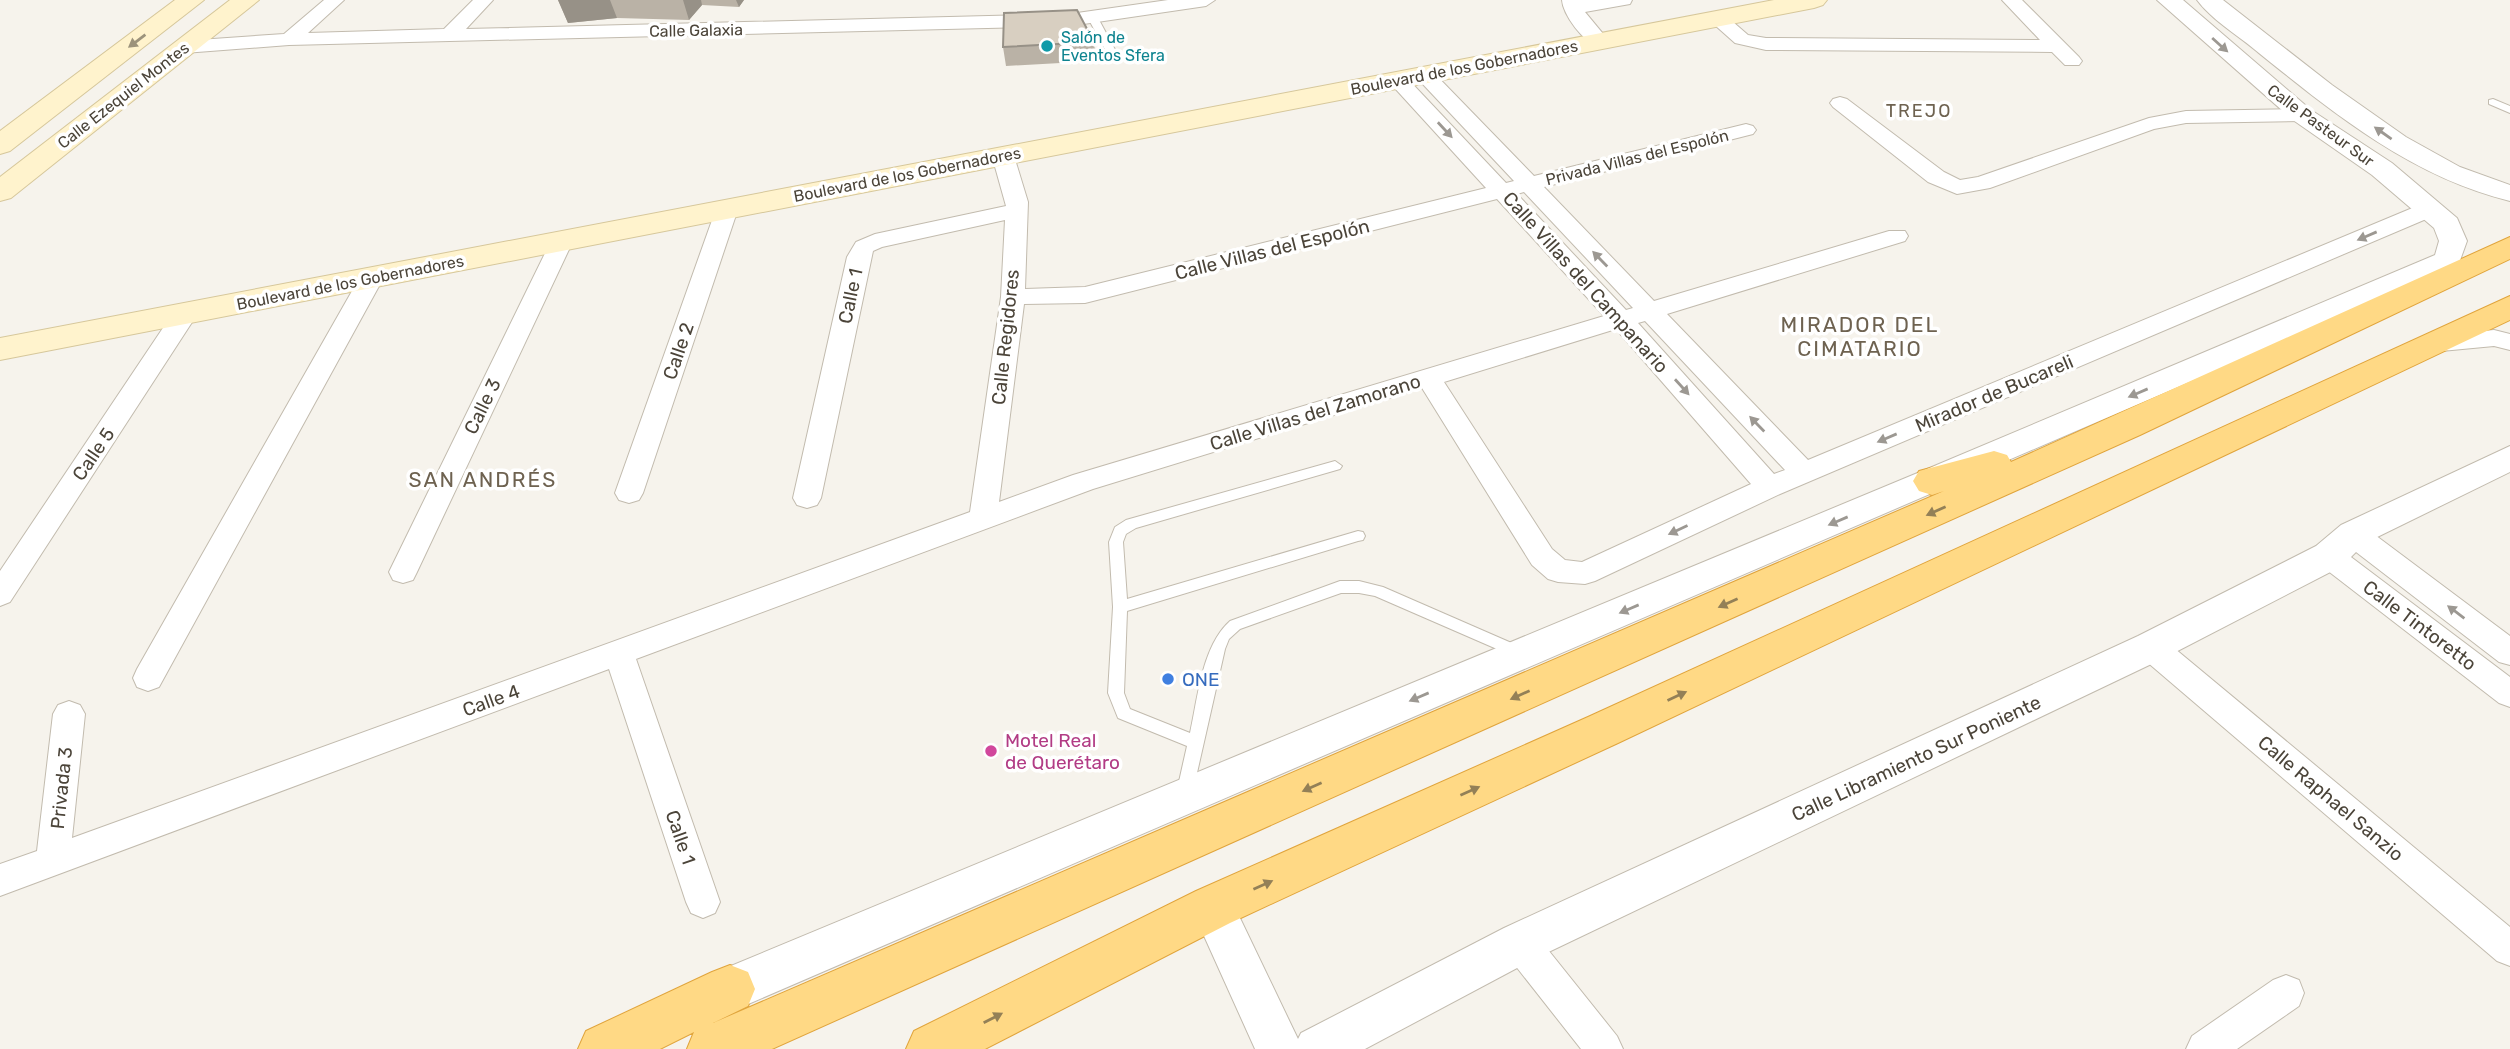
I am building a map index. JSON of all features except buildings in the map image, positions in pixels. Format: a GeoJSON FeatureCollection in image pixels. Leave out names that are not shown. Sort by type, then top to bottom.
{"type":"FeatureCollection","features":[{"type":"Feature","properties":{"kind":"highway"},"geometry":{"type":"LineString","coordinates":[[713,1049],[2127,426],[2510,247]]}},
{"type":"Feature","properties":{"kind":"highway"},"geometry":{"type":"LineString","coordinates":[[932,1049],[1213,907],[1603,730],[2510,307]]}},
{"type":"Feature","properties":{"kind":"highway"},"geometry":{"type":"LineString","coordinates":[[1933,481],[2127,426]]}},
{"type":"Feature","properties":{"kind":"highway"},"geometry":{"type":"LineString","coordinates":[[604,1049],[730,989]]}},
{"type":"Feature","properties":{"kind":"highway"},"geometry":{"type":"LineString","coordinates":[[636,1049],[730,989]]}},
{"type":"Feature","properties":{"kind":"main road","name":"Calle Ezequiel Montes"},"geometry":{"type":"LineString","coordinates":[[0,145],[191,0]]}},
{"type":"Feature","properties":{"kind":"main road","name":"Calle Ezequiel Montes"},"geometry":{"type":"LineString","coordinates":[[0,192],[246,0]]}},
{"type":"Feature","properties":{"kind":"main road","name":"Boulevard de los Gobernadores"},"geometry":{"type":"LineString","coordinates":[[0,349],[1795,2]]}},
{"type":"Feature","properties":{"kind":"street"},"geometry":{"type":"LineString","coordinates":[[289,39],[335,0]]}},
{"type":"Feature","properties":{"kind":"street"},"geometry":{"type":"LineString","coordinates":[[448,36],[484,0]]}},
{"type":"Feature","properties":{"kind":"street","name":"Calle Galaxia"},"geometry":{"type":"LineString","coordinates":[[184,47],[289,39],[448,36],[1097,9],[1206,0]]}},
{"type":"Feature","properties":{"kind":"street"},"geometry":{"type":"LineString","coordinates":[[1572,5],[1623,0]]}},
{"type":"Feature","properties":{"kind":"street"},"geometry":{"type":"LineString","coordinates":[[2011,0],[2054,46],[2072,61]]}},
{"type":"Feature","properties":{"kind":"street","name":"Calle Pasteur Sur"},"geometry":{"type":"LineString","coordinates":[[1933,481],[2448,260],[2453,241],[2447,224],[2382,169],[2302,115],[2169,0]]}},
{"type":"Feature","properties":{"kind":"street","name":"Calle Pasteur Sur"},"geometry":{"type":"LineString","coordinates":[[2209,0],[2322,90],[2418,157],[2451,174],[2510,193]]}},
{"type":"Feature","properties":{"kind":"street"},"geometry":{"type":"LineString","coordinates":[[1572,5],[1599,41]]}},
{"type":"Feature","properties":{"kind":"street"},"geometry":{"type":"LineString","coordinates":[[1718,19],[1742,38],[1766,44],[2054,46]]}},
{"type":"Feature","properties":{"kind":"street","name":"Calle Villas del Campanario"},"geometry":{"type":"LineString","coordinates":[[1411,78],[1529,184],[1804,473]]}},
{"type":"Feature","properties":{"kind":"street","name":"Calle Villas del Campanario"},"geometry":{"type":"LineString","coordinates":[[1411,78],[1503,191],[1770,487]]}},
{"type":"Feature","properties":{"kind":"street"},"geometry":{"type":"LineString","coordinates":[[1840,103],[1936,177],[1957,187],[1982,183],[2149,124],[2186,117],[2302,115]]}},
{"type":"Feature","properties":{"kind":"street","name":"Privada Villas del Espolón"},"geometry":{"type":"LineString","coordinates":[[1529,184],[1746,130]]}},
{"type":"Feature","properties":{"kind":"street","name":"Calle Regidores"},"geometry":{"type":"LineString","coordinates":[[983,520],[1013,297],[1017,202],[1003,156]]}},
{"type":"Feature","properties":{"kind":"street"},"geometry":{"type":"LineString","coordinates":[[2382,169],[2417,173],[2421,167],[2418,157]]}},
{"type":"Feature","properties":{"kind":"street","name":"Calle Villas del Espolón"},"geometry":{"type":"LineString","coordinates":[[1013,297],[1085,295],[1529,184]]}},
{"type":"Feature","properties":{"kind":"street","name":"Calle 2"},"geometry":{"type":"LineString","coordinates":[[629,493],[727,209]]}},
{"type":"Feature","properties":{"kind":"street","name":"Mirador de Bucareli"},"geometry":{"type":"LineString","coordinates":[[1428,377],[1542,557],[1558,571],[1585,573],[1770,487],[2430,209]]}},
{"type":"Feature","properties":{"kind":"street","name":"Calle 1"},"geometry":{"type":"LineString","coordinates":[[807,498],[859,257],[864,247],[875,241],[1016,211]]}},
{"type":"Feature","properties":{"kind":"street","name":"Calle Villas del Zamorano"},"geometry":{"type":"LineString","coordinates":[[983,520],[1083,482],[1648,309],[1897,236]]}},
{"type":"Feature","properties":{"kind":"street","name":"Calle 3"},"geometry":{"type":"LineString","coordinates":[[403,572],[562,241]]}},
{"type":"Feature","properties":{"kind":"street"},"geometry":{"type":"LineString","coordinates":[[148,678],[372,277]]}},
{"type":"Feature","properties":{"kind":"street","name":"Calle 5"},"geometry":{"type":"LineString","coordinates":[[0,594],[186,313]]}},
{"type":"Feature","properties":{"kind":"street"},"geometry":{"type":"LineString","coordinates":[[2431,344],[2494,338],[2510,342]]}},
{"type":"Feature","properties":{"kind":"street","name":"Calle Libramiento Sur Poniente"},"geometry":{"type":"LineString","coordinates":[[1317,1049],[1520,943],[2151,647],[2510,458]]}},
{"type":"Feature","properties":{"kind":"street"},"geometry":{"type":"LineString","coordinates":[[730,989],[1933,481]]}},
{"type":"Feature","properties":{"kind":"street","name":"Calle 4"},"geometry":{"type":"LineString","coordinates":[[0,880],[983,520]]}},
{"type":"Feature","properties":{"kind":"street","name":"Calle Tintoretto"},"geometry":{"type":"LineString","coordinates":[[2341,545],[2510,653]]}},
{"type":"Feature","properties":{"kind":"street","name":"Calle Tintoretto"},"geometry":{"type":"LineString","coordinates":[[2341,545],[2510,694]]}},
{"type":"Feature","properties":{"kind":"street","name":"Calle Raphael Sanzio"},"geometry":{"type":"LineString","coordinates":[[2151,647],[2510,949]]}},
{"type":"Feature","properties":{"kind":"street","name":"Calle 1"},"geometry":{"type":"LineString","coordinates":[[619,653],[703,902]]}},
{"type":"Feature","properties":{"kind":"street","name":"Privada 3"},"geometry":{"type":"LineString","coordinates":[[53,861],[69,715]]}},
{"type":"Feature","properties":{"kind":"street"},"geometry":{"type":"LineString","coordinates":[[1213,907],[1279,1049]]}},
{"type":"Feature","properties":{"kind":"street"},"geometry":{"type":"LineString","coordinates":[[1520,943],[1604,1049]]}},
{"type":"Feature","properties":{"kind":"street"},"geometry":{"type":"LineString","coordinates":[[2205,1049],[2286,993]]}},
{"type":"Feature","properties":{"kind":"lane"},"geometry":{"type":"LineString","coordinates":[[1097,9],[1114,57]]}},
{"type":"Feature","properties":{"kind":"lane"},"geometry":{"type":"LineString","coordinates":[[2493,103],[2510,110]]}},
{"type":"Feature","properties":{"kind":"lane"},"geometry":{"type":"LineString","coordinates":[[1196,742],[1124,713],[1116,693],[1120,607],[1116,542],[1120,531],[1131,524],[1335,466]]}},
{"type":"Feature","properties":{"kind":"lane"},"geometry":{"type":"LineString","coordinates":[[1120,607],[1358,536]]}},
{"type":"Feature","properties":{"kind":"lane"},"geometry":{"type":"LineString","coordinates":[[1183,797],[1217,649],[1223,635],[1235,625],[1340,587],[1359,587],[1378,591],[1523,653]]}},
{"type":"Feature","properties":{"kind":"place","name":"Salón de Eventos Sfera"},"geometry":{"type":"Point","coordinates":[1047,46]}},
{"type":"Feature","properties":{"kind":"place","name":"ONE"},"geometry":{"type":"Point","coordinates":[1168,679]}},
{"type":"Feature","properties":{"kind":"place","name":"Motel Real de Querétaro"},"geometry":{"type":"Point","coordinates":[991,751]}},
{"type":"Feature","properties":{"kind":"district","name":"TREJO"},"geometry":{"type":"Point","coordinates":[1919,111]}},
{"type":"Feature","properties":{"kind":"district","name":"MIRADOR DEL CIMATARIO"},"geometry":{"type":"Point","coordinates":[1860,337]}},
{"type":"Feature","properties":{"kind":"district","name":"SAN ANDRÉS"},"geometry":{"type":"Point","coordinates":[483,480]}}]}
